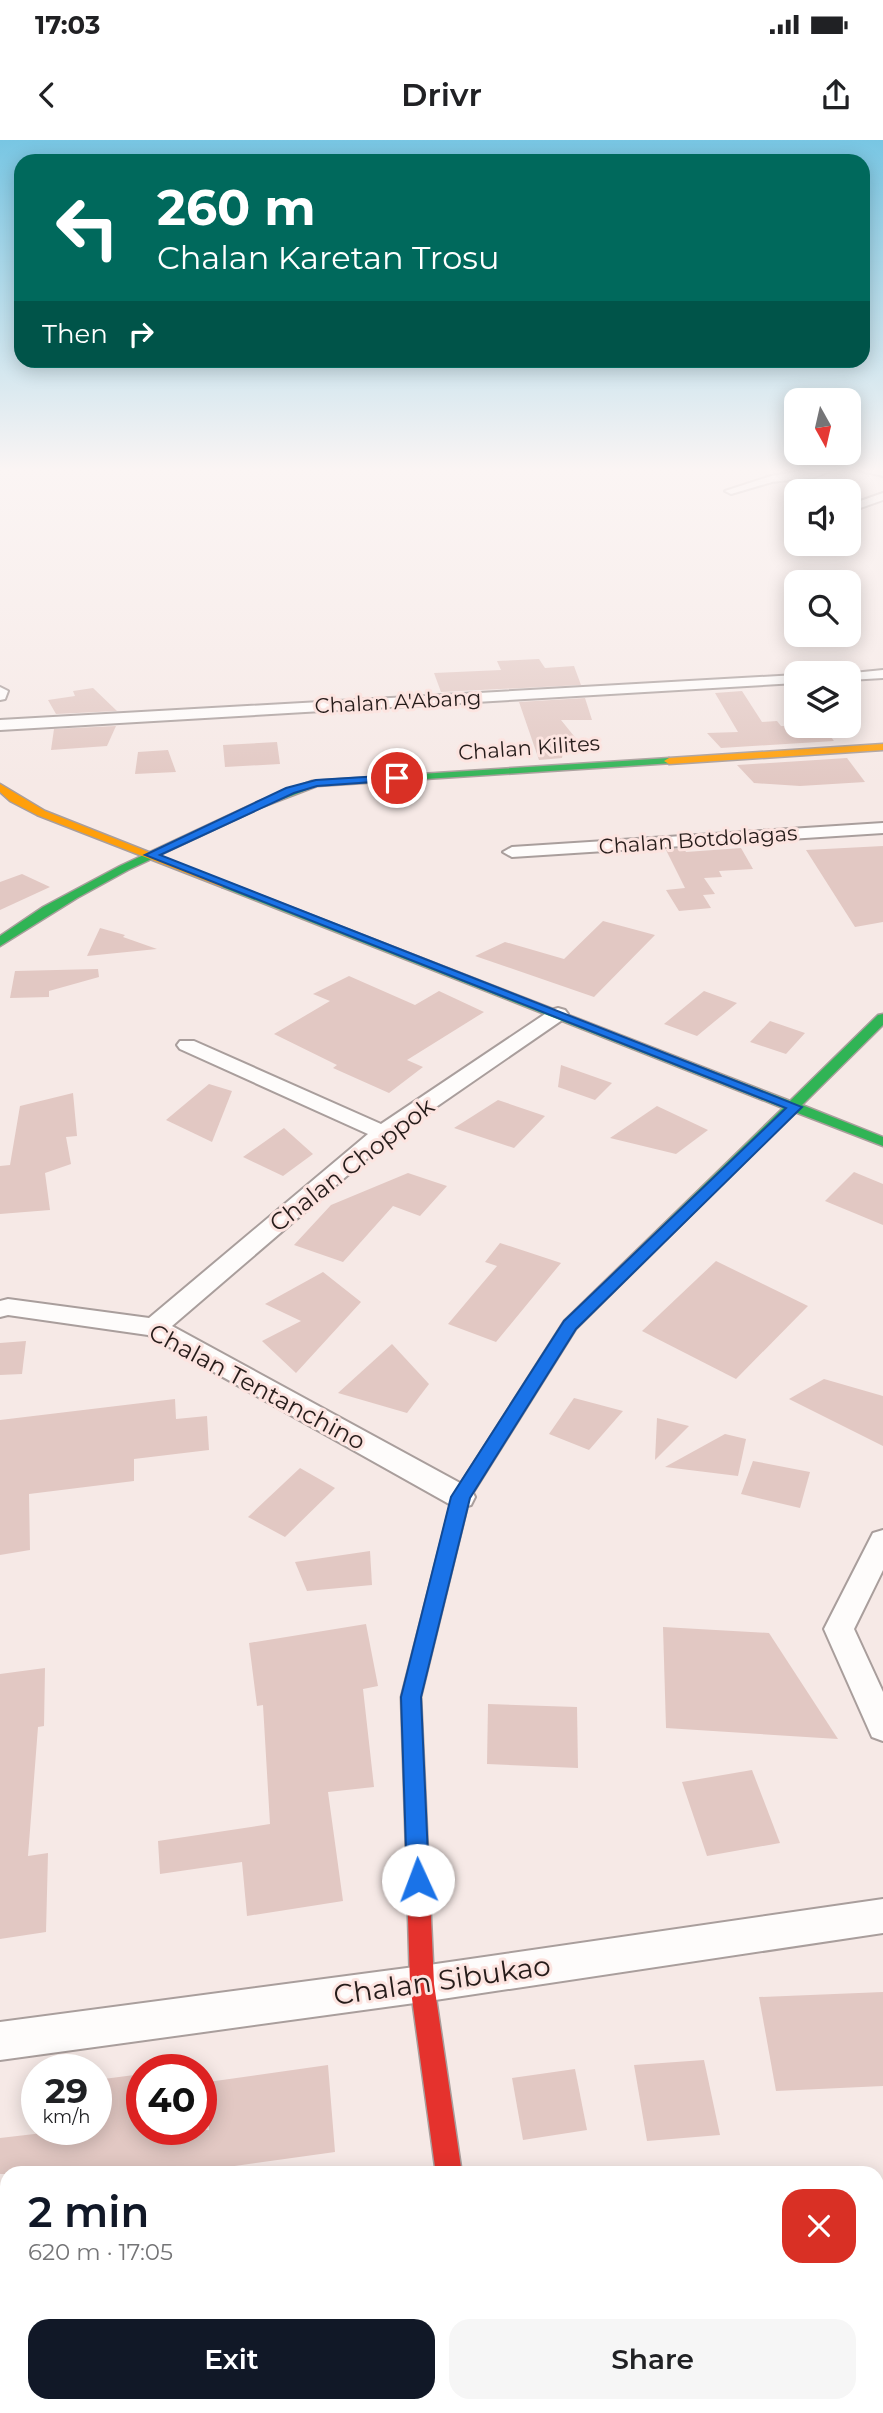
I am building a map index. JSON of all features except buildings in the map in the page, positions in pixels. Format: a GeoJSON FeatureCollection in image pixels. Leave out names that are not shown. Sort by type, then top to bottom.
{"type":"FeatureCollection","features":[{"type":"Feature","properties":{"kind":"street"},"geometry":{"type":"LineString","coordinates":[[861,675],[883,674]]}},
{"type":"Feature","properties":{"kind":"street","name":"Chalan A'Abang"},"geometry":{"type":"LineString","coordinates":[[0,725],[784,680]]}},
{"type":"Feature","properties":{"kind":"street"},"geometry":{"type":"LineString","coordinates":[[0,696],[1,691]]}},
{"type":"Feature","properties":{"kind":"street","name":"Chalan Kilites"},"geometry":{"type":"LineString","coordinates":[[0,942],[37,914],[151,855],[290,791],[316,783],[883,747]]}},
{"type":"Feature","properties":{"kind":"street"},"geometry":{"type":"LineString","coordinates":[[0,787],[14,799],[41,813],[883,1142]]}},
{"type":"Feature","properties":{"kind":"street","name":"Chalan Botdolagas"},"geometry":{"type":"LineString","coordinates":[[512,852],[883,828]]}},
{"type":"Feature","properties":{"kind":"street","name":"Chalan Choppok"},"geometry":{"type":"LineString","coordinates":[[154,1327],[383,1133],[558,1014]]}},
{"type":"Feature","properties":{"kind":"street"},"geometry":{"type":"LineString","coordinates":[[448,2166],[422,1984],[411,1697],[461,1497],[570,1325],[883,1018]]}},
{"type":"Feature","properties":{"kind":"street"},"geometry":{"type":"LineString","coordinates":[[187,1045],[383,1133]]}},
{"type":"Feature","properties":{"kind":"street","name":"Chalan Tentanchino"},"geometry":{"type":"LineString","coordinates":[[0,1309],[8,1307],[154,1327],[461,1497]]}},
{"type":"Feature","properties":{"kind":"street"},"geometry":{"type":"LineString","coordinates":[[883,1541],[839,1629],[883,1727]]}},
{"type":"Feature","properties":{"kind":"street","name":"Chalan Sibukao"},"geometry":{"type":"LineString","coordinates":[[0,2041],[422,1984],[883,1916]]}},
{"type":"Feature","properties":{"kind":"traffic: fast"},"geometry":{"type":"LineString","coordinates":[[0,942],[73,895],[124,868],[259,805],[316,783],[669,761]]}},
{"type":"Feature","properties":{"kind":"traffic: fast"},"geometry":{"type":"LineString","coordinates":[[226,885],[883,1142]]}},
{"type":"Feature","properties":{"kind":"traffic: fast"},"geometry":{"type":"LineString","coordinates":[[458,1509],[461,1497],[570,1325],[883,1018]]}},
{"type":"Feature","properties":{"kind":"traffic: slow"},"geometry":{"type":"LineString","coordinates":[[669,761],[883,747]]}},
{"type":"Feature","properties":{"kind":"traffic: slow"},"geometry":{"type":"LineString","coordinates":[[0,787],[14,799],[41,813],[226,885]]}},
{"type":"Feature","properties":{"kind":"traffic: slow"},"geometry":{"type":"LineString","coordinates":[[417,1852],[411,1697],[458,1509]]}},
{"type":"Feature","properties":{"kind":"traffic: jam"},"geometry":{"type":"LineString","coordinates":[[417,1852],[422,1984],[448,2166]]}},
{"type":"Feature","properties":{"kind":"route"},"geometry":{"type":"LineString","coordinates":[[397,778],[316,783],[290,791],[151,855],[795,1107],[570,1325],[461,1497],[411,1697],[418,1880]]}}]}
